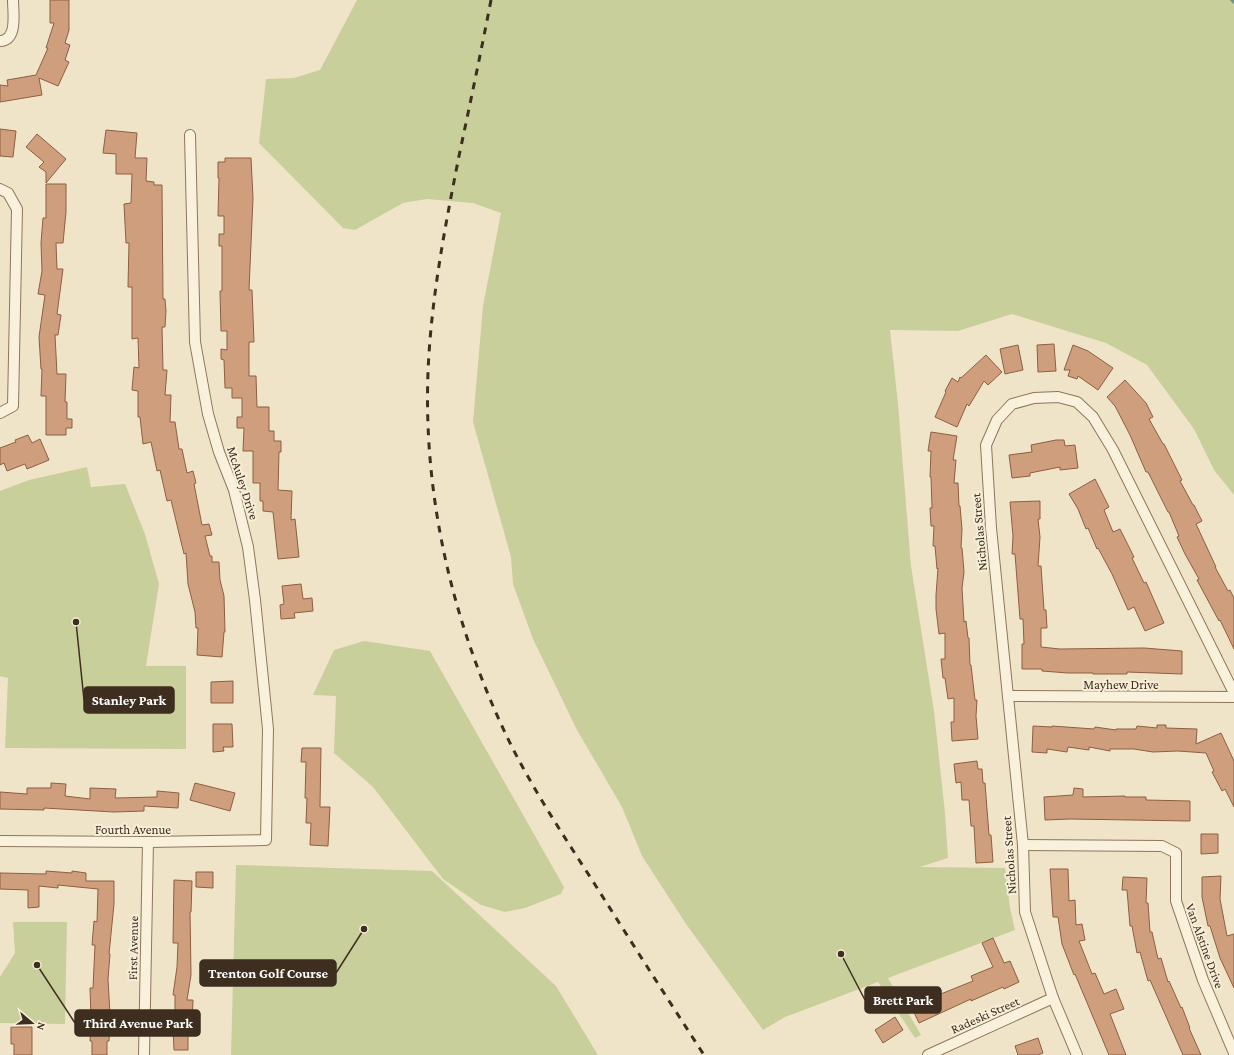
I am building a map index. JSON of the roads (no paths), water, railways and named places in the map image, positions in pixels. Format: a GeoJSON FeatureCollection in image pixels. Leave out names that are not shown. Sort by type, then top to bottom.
{"type":"FeatureCollection","features":[{"type":"Feature","properties":{"kind":"street"},"geometry":{"type":"LineString","coordinates":[[0,41],[4,41],[10,36],[13,26],[13,0]]}},
{"type":"Feature","properties":{"kind":"street","name":"McAuley Drive"},"geometry":{"type":"LineString","coordinates":[[190,135],[195,342],[208,414],[219,452],[234,490],[248,547],[256,607],[268,729],[266,840]]}},
{"type":"Feature","properties":{"kind":"street"},"geometry":{"type":"LineString","coordinates":[[0,189],[8,193],[16,209],[13,406],[0,413]]}},
{"type":"Feature","properties":{"kind":"street","name":"Nicholas Street"},"geometry":{"type":"LineString","coordinates":[[1077,1055],[1053,998],[1025,912],[1023,845],[991,528],[986,445],[998,420],[1012,404],[1034,398],[1058,397],[1077,402],[1093,417],[1113,450],[1234,693]]}},
{"type":"Feature","properties":{"kind":"street","name":"Mayhew Drive"},"geometry":{"type":"LineString","coordinates":[[1008,696],[1234,697]]}},
{"type":"Feature","properties":{"kind":"street","name":"Fourth Avenue"},"geometry":{"type":"LineString","coordinates":[[0,841],[148,842],[266,840]]}},
{"type":"Feature","properties":{"kind":"street","name":"First Avenue"},"geometry":{"type":"LineString","coordinates":[[144,1055],[148,842]]}},
{"type":"Feature","properties":{"kind":"street","name":"Van Alstine Drive"},"geometry":{"type":"LineString","coordinates":[[1023,845],[1162,846],[1176,853],[1176,901],[1202,980],[1234,1054]]}},
{"type":"Feature","properties":{"kind":"street","name":"Radeski Street"},"geometry":{"type":"LineString","coordinates":[[928,1055],[1053,998]]}},
{"type":"Feature","properties":{"kind":"railway"},"geometry":{"type":"LineString","coordinates":[[491,0],[446,225],[438,271],[430,340],[428,393],[429,445],[434,497],[443,549],[471,650],[490,699],[512,747],[551,816],[704,1055]]}},
{"type":"Feature","properties":{"kind":"place","name":"Stanley Park"},"geometry":{"type":"Point","coordinates":[76,622]}},
{"type":"Feature","properties":{"kind":"place","name":"Trenton Golf Course"},"geometry":{"type":"Point","coordinates":[364,929]}},
{"type":"Feature","properties":{"kind":"place","name":"Brett Park"},"geometry":{"type":"Point","coordinates":[841,954]}},
{"type":"Feature","properties":{"kind":"place","name":"Third Avenue Park"},"geometry":{"type":"Point","coordinates":[37,965]}}]}
